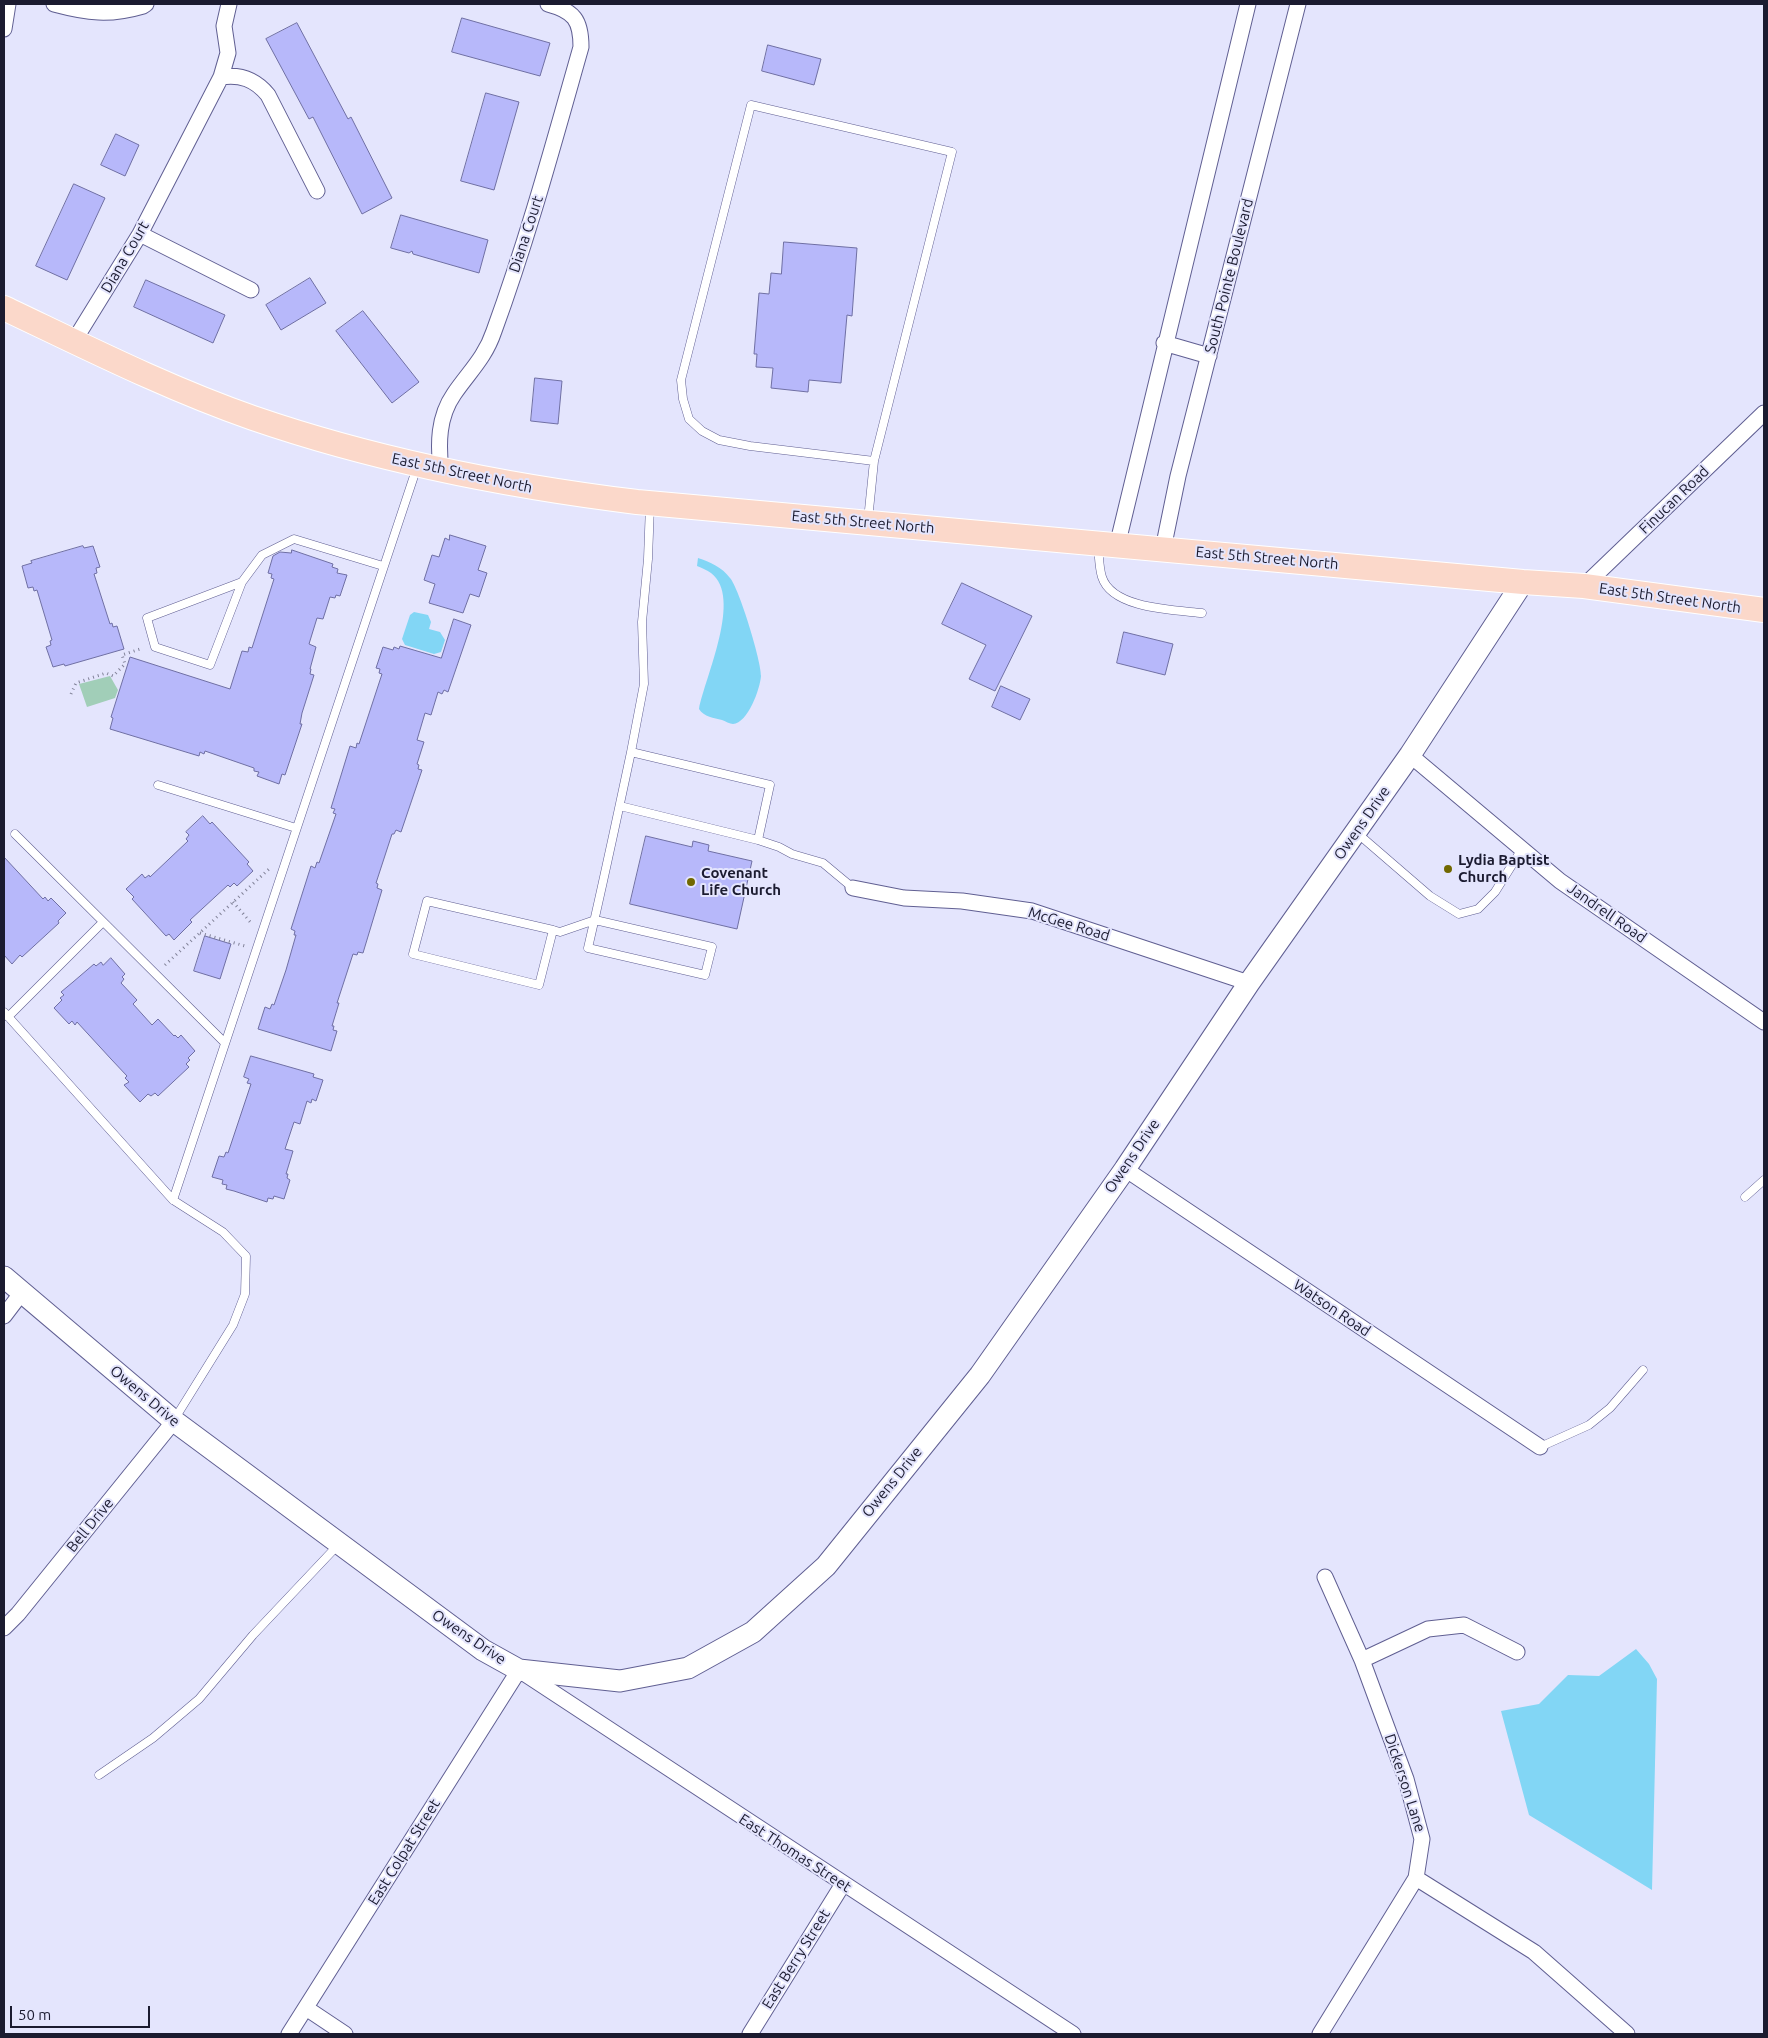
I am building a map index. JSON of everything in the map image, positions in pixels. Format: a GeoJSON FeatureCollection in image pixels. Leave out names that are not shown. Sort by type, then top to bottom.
{"type":"FeatureCollection","features":[{"type":"Feature","properties":{"kind":"main road","name":"East 5th Street North"},"geometry":{"type":"LineString","coordinates":[[4,308],[141,373],[252,417],[313,437],[441,471],[547,491],[650,503],[1107,545],[1584,586],[1758,609]]}},
{"type":"Feature","properties":{"kind":"street"},"geometry":{"type":"LineString","coordinates":[[4,29],[8,4]]}},
{"type":"Feature","properties":{"kind":"street"},"geometry":{"type":"LineString","coordinates":[[54,4],[90,12],[113,14],[146,4]]}},
{"type":"Feature","properties":{"kind":"street","name":"Diana Court"},"geometry":{"type":"LineString","coordinates":[[74,341],[140,234],[221,77],[228,53],[224,26],[229,4]]}},
{"type":"Feature","properties":{"kind":"street","name":"Diana Court"},"geometry":{"type":"LineString","coordinates":[[441,471],[438,448],[442,417],[454,394],[483,354],[494,332],[538,197],[581,48],[581,35],[573,16],[565,9],[548,4]]}},
{"type":"Feature","properties":{"kind":"street"},"geometry":{"type":"LineString","coordinates":[[1107,545],[1164,343],[1248,4]]}},
{"type":"Feature","properties":{"kind":"street","name":"South Pointe Boulevard"},"geometry":{"type":"LineString","coordinates":[[1163,549],[1178,476],[1298,4]]}},
{"type":"Feature","properties":{"kind":"street"},"geometry":{"type":"LineString","coordinates":[[221,77],[242,77],[261,86],[268,94],[317,192]]}},
{"type":"Feature","properties":{"kind":"street"},"geometry":{"type":"LineString","coordinates":[[140,234],[251,290]]}},
{"type":"Feature","properties":{"kind":"street"},"geometry":{"type":"LineString","coordinates":[[1164,343],[1210,356]]}},
{"type":"Feature","properties":{"kind":"street","name":"Finucan Road"},"geometry":{"type":"LineString","coordinates":[[1584,586],[1764,413]]}},
{"type":"Feature","properties":{"kind":"street","name":"Owens Drive"},"geometry":{"type":"LineString","coordinates":[[4,1277],[23,1291],[174,1421],[483,1650],[519,1670],[620,1681],[688,1668],[753,1632],[826,1566],[980,1375],[1125,1169],[1249,983],[1410,755],[1523,582]]}},
{"type":"Feature","properties":{"kind":"street","name":"Jandrell Road"},"geometry":{"type":"LineString","coordinates":[[1410,755],[1560,881],[1764,1022]]}},
{"type":"Feature","properties":{"kind":"street","name":"McGee Road"},"geometry":{"type":"LineString","coordinates":[[853,888],[904,898],[962,901],[1032,911],[1249,983]]}},
{"type":"Feature","properties":{"kind":"street","name":"Watson Road"},"geometry":{"type":"LineString","coordinates":[[1125,1169],[1540,1447]]}},
{"type":"Feature","properties":{"kind":"street"},"geometry":{"type":"LineString","coordinates":[[4,1316],[23,1291]]}},
{"type":"Feature","properties":{"kind":"street","name":"Bell Drive"},"geometry":{"type":"LineString","coordinates":[[4,1628],[18,1614],[174,1421]]}},
{"type":"Feature","properties":{"kind":"street","name":"Dickerson Lane"},"geometry":{"type":"LineString","coordinates":[[1320,2034],[1416,1878],[1422,1839],[1406,1779],[1362,1660],[1324,1577]]}},
{"type":"Feature","properties":{"kind":"street"},"geometry":{"type":"LineString","coordinates":[[1362,1660],[1428,1629],[1464,1625],[1517,1652]]}},
{"type":"Feature","properties":{"kind":"street","name":"East Thomas Street"},"geometry":{"type":"LineString","coordinates":[[519,1670],[1073,2034]]}},
{"type":"Feature","properties":{"kind":"street","name":"East Colpat Street"},"geometry":{"type":"LineString","coordinates":[[289,2034],[519,1670]]}},
{"type":"Feature","properties":{"kind":"street"},"geometry":{"type":"LineString","coordinates":[[1416,1878],[1534,1952],[1627,2034]]}},
{"type":"Feature","properties":{"kind":"street","name":"East Berry Street"},"geometry":{"type":"LineString","coordinates":[[750,2034],[843,1884]]}},
{"type":"Feature","properties":{"kind":"street"},"geometry":{"type":"LineString","coordinates":[[306,2008],[345,2034]]}},
{"type":"Feature","properties":{"kind":"lane"},"geometry":{"type":"LineString","coordinates":[[868,522],[874,461],[952,152],[751,105],[681,380],[683,399],[689,419],[702,432],[720,440],[750,446],[874,461]]}},
{"type":"Feature","properties":{"kind":"lane"},"geometry":{"type":"LineString","coordinates":[[173,1200],[418,465]]}},
{"type":"Feature","properties":{"kind":"lane"},"geometry":{"type":"LineString","coordinates":[[553,930],[539,985],[413,954],[427,901],[553,930],[560,932],[594,920],[712,947],[705,975],[588,948],[594,920],[620,806],[644,684],[642,622],[648,559],[650,503]]}},
{"type":"Feature","properties":{"kind":"lane"},"geometry":{"type":"LineString","coordinates":[[242,582],[147,618],[156,647],[210,665],[242,582],[262,555],[294,539],[383,566]]}},
{"type":"Feature","properties":{"kind":"lane"},"geometry":{"type":"LineString","coordinates":[[1107,545],[1102,577],[1120,597],[1142,605],[1202,614]]}},
{"type":"Feature","properties":{"kind":"lane"},"geometry":{"type":"LineString","coordinates":[[631,752],[770,785],[758,840]]}},
{"type":"Feature","properties":{"kind":"lane"},"geometry":{"type":"LineString","coordinates":[[158,785],[296,828]]}},
{"type":"Feature","properties":{"kind":"lane"},"geometry":{"type":"LineString","coordinates":[[620,806],[758,840],[779,847],[792,854],[823,863],[842,876],[853,888]]}},
{"type":"Feature","properties":{"kind":"lane"},"geometry":{"type":"LineString","coordinates":[[1356,832],[1430,896],[1459,914],[1478,909],[1496,892],[1522,849]]}},
{"type":"Feature","properties":{"kind":"lane"},"geometry":{"type":"LineString","coordinates":[[16,834],[224,1043]]}},
{"type":"Feature","properties":{"kind":"lane"},"geometry":{"type":"LineString","coordinates":[[104,922],[6,1015],[173,1200],[223,1232],[246,1256],[245,1294],[233,1325],[174,1421]]}},
{"type":"Feature","properties":{"kind":"lane"},"geometry":{"type":"LineString","coordinates":[[1745,1197],[1764,1180]]}},
{"type":"Feature","properties":{"kind":"lane"},"geometry":{"type":"LineString","coordinates":[[1540,1447],[1589,1425],[1610,1408],[1642,1370]]}},
{"type":"Feature","properties":{"kind":"lane"},"geometry":{"type":"LineString","coordinates":[[99,1775],[153,1738],[199,1699],[253,1635],[340,1544]]}},
{"type":"Feature","properties":{"kind":"path"},"geometry":{"type":"LineString","coordinates":[[71,694],[76,683],[106,673],[113,676],[125,664],[122,655],[154,644]]}},
{"type":"Feature","properties":{"kind":"path"},"geometry":{"type":"LineString","coordinates":[[156,974],[289,851]]}},
{"type":"Feature","properties":{"kind":"path"},"geometry":{"type":"LineString","coordinates":[[233,902],[261,934]]}},
{"type":"Feature","properties":{"kind":"path"},"geometry":{"type":"LineString","coordinates":[[200,933],[256,949]]}},
{"type":"Feature","properties":{"kind":"green space"},"geometry":{"type":"Polygon","coordinates":[[[110,676],[118,690],[115,698],[87,707],[79,684],[110,676]]]}},
{"type":"Feature","properties":{"kind":"water"},"geometry":{"type":"Polygon","coordinates":[[[698,558],[716,565],[730,578],[744,610],[758,657],[761,676],[756,697],[744,718],[733,724],[706,715],[699,709],[719,638],[723,618],[723,600],[720,584],[711,573],[697,566],[698,558]]]}},
{"type":"Feature","properties":{"kind":"water"},"geometry":{"type":"Polygon","coordinates":[[[414,612],[428,615],[431,622],[429,629],[440,632],[445,640],[441,652],[434,654],[405,645],[402,639],[410,615],[414,612]]]}},
{"type":"Feature","properties":{"kind":"water"},"geometry":{"type":"Polygon","coordinates":[[[1636,1649],[1649,1664],[1657,1679],[1652,1890],[1529,1815],[1501,1711],[1539,1704],[1568,1675],[1599,1676],[1636,1649]]]}},
{"type":"Feature","properties":{"kind":"building"},"geometry":{"type":"Polygon","coordinates":[[[462,18],[550,43],[540,76],[452,52],[462,18]]]}},
{"type":"Feature","properties":{"kind":"building"},"geometry":{"type":"Polygon","coordinates":[[[297,23],[348,119],[351,117],[392,198],[362,214],[313,117],[309,119],[266,39],[297,23]]]}},
{"type":"Feature","properties":{"kind":"building"},"geometry":{"type":"Polygon","coordinates":[[[768,45],[821,59],[814,85],[762,71],[768,45]]]}},
{"type":"Feature","properties":{"kind":"building"},"geometry":{"type":"Polygon","coordinates":[[[486,93],[519,102],[494,190],[461,181],[486,93]]]}},
{"type":"Feature","properties":{"kind":"building"},"geometry":{"type":"Polygon","coordinates":[[[116,134],[139,145],[125,176],[101,165],[116,134]]]}},
{"type":"Feature","properties":{"kind":"building"},"geometry":{"type":"Polygon","coordinates":[[[74,184],[105,198],[67,280],[36,266],[74,184]]]}},
{"type":"Feature","properties":{"kind":"building"},"geometry":{"type":"Polygon","coordinates":[[[401,215],[488,240],[479,273],[413,254],[412,251],[409,253],[391,248],[401,215]]]}},
{"type":"Feature","properties":{"kind":"building"},"geometry":{"type":"Polygon","coordinates":[[[784,242],[857,248],[852,316],[847,315],[841,383],[809,380],[808,392],[771,388],[773,368],[756,367],[757,354],[754,354],[759,293],[769,294],[771,273],[781,274],[784,242]]]}},
{"type":"Feature","properties":{"kind":"building"},"geometry":{"type":"Polygon","coordinates":[[[310,278],[326,303],[281,330],[266,305],[310,278]]]}},
{"type":"Feature","properties":{"kind":"building"},"geometry":{"type":"Polygon","coordinates":[[[146,280],[225,315],[213,343],[134,307],[146,280]]]}},
{"type":"Feature","properties":{"kind":"building"},"geometry":{"type":"Polygon","coordinates":[[[363,311],[419,382],[392,403],[336,331],[363,311]]]}},
{"type":"Feature","properties":{"kind":"building"},"geometry":{"type":"Polygon","coordinates":[[[535,378],[562,381],[558,424],[531,421],[535,378]]]}},
{"type":"Feature","properties":{"kind":"building"},"geometry":{"type":"Polygon","coordinates":[[[450,535],[486,546],[478,570],[487,573],[479,597],[470,594],[463,613],[429,603],[435,584],[424,580],[432,555],[439,557],[445,538],[449,540],[450,535]]]}},
{"type":"Feature","properties":{"kind":"building"},"geometry":{"type":"Polygon","coordinates":[[[83,546],[84,548],[93,546],[100,567],[96,568],[97,573],[94,574],[110,624],[112,623],[113,627],[117,626],[124,649],[65,666],[64,664],[53,667],[46,647],[51,645],[50,641],[52,640],[37,590],[34,591],[33,587],[28,588],[22,566],[32,563],[31,561],[83,546]]]}},
{"type":"Feature","properties":{"kind":"building"},"geometry":{"type":"Polygon","coordinates":[[[292,550],[333,564],[332,567],[338,569],[337,573],[347,575],[340,596],[330,597],[323,619],[317,618],[309,644],[316,647],[310,669],[310,674],[314,675],[302,713],[300,724],[302,724],[285,775],[282,774],[279,784],[257,776],[259,772],[254,771],[254,768],[205,751],[204,754],[200,752],[199,756],[110,729],[113,718],[111,717],[130,657],[230,689],[242,651],[248,652],[249,647],[252,648],[274,579],[271,578],[272,574],[268,573],[273,556],[280,552],[291,553],[292,550]]]}},
{"type":"Feature","properties":{"kind":"building"},"geometry":{"type":"Polygon","coordinates":[[[962,583],[1032,616],[995,691],[969,679],[986,645],[942,624],[962,583]]]}},
{"type":"Feature","properties":{"kind":"building"},"geometry":{"type":"Polygon","coordinates":[[[454,619],[471,625],[448,692],[444,690],[442,694],[438,692],[431,715],[425,713],[417,740],[424,742],[417,764],[419,765],[418,769],[422,770],[401,832],[396,830],[392,834],[376,883],[378,884],[377,888],[382,890],[363,953],[353,954],[337,1003],[339,1003],[332,1026],[334,1026],[333,1030],[337,1031],[331,1051],[258,1029],[265,1007],[270,1009],[272,1004],[274,1005],[286,970],[296,935],[294,935],[295,931],[291,929],[311,866],[315,868],[317,862],[319,863],[336,814],[333,813],[335,809],[331,808],[350,746],[356,748],[357,743],[359,744],[382,674],[379,673],[380,669],[376,668],[383,647],[393,650],[394,647],[399,649],[400,646],[441,658],[454,619]]]}},
{"type":"Feature","properties":{"kind":"building"},"geometry":{"type":"Polygon","coordinates":[[[1124,632],[1173,644],[1165,675],[1117,663],[1124,632]]]}},
{"type":"Feature","properties":{"kind":"building"},"geometry":{"type":"Polygon","coordinates":[[[1001,686],[1030,699],[1020,720],[992,707],[1001,686]]]}},
{"type":"Feature","properties":{"kind":"building"},"geometry":{"type":"Polygon","coordinates":[[[203,816],[210,824],[212,822],[249,862],[247,864],[253,871],[237,886],[234,883],[230,887],[228,885],[190,920],[192,922],[174,940],[169,934],[166,936],[132,899],[134,897],[126,889],[142,874],[145,878],[149,875],[150,877],[188,841],[186,839],[189,835],[186,832],[203,816]]]}},
{"type":"Feature","properties":{"kind":"building","name":"Covenant Life Church"},"geometry":{"type":"Polygon","coordinates":[[[646,836],[692,847],[693,841],[709,845],[708,851],[752,861],[737,929],[630,904],[646,836]]]}},
{"type":"Feature","properties":{"kind":"building"},"geometry":{"type":"Polygon","coordinates":[[[4,857],[43,899],[45,897],[48,901],[51,898],[66,913],[58,921],[59,923],[22,957],[20,955],[12,964],[4,955],[4,857]]]}},
{"type":"Feature","properties":{"kind":"building"},"geometry":{"type":"Polygon","coordinates":[[[205,936],[231,944],[220,979],[194,971],[205,936]]]}},
{"type":"Feature","properties":{"kind":"building"},"geometry":{"type":"Polygon","coordinates":[[[111,958],[125,974],[122,977],[124,979],[121,983],[137,1000],[133,1004],[152,1025],[158,1019],[174,1036],[178,1038],[181,1035],[195,1051],[188,1058],[190,1060],[186,1064],[189,1067],[158,1096],[155,1093],[151,1096],[148,1094],[140,1102],[124,1085],[129,1082],[125,1078],[127,1076],[77,1022],[75,1025],[72,1021],[69,1024],[54,1008],[62,1000],[60,998],[64,995],[61,992],[94,964],[96,966],[101,962],[103,965],[111,958]]]}},
{"type":"Feature","properties":{"kind":"building"},"geometry":{"type":"Polygon","coordinates":[[[251,1056],[314,1074],[313,1077],[323,1080],[316,1101],[312,1099],[311,1103],[307,1101],[300,1124],[294,1122],[285,1149],[293,1151],[286,1174],[288,1174],[287,1178],[290,1180],[284,1199],[274,1196],[273,1199],[268,1198],[267,1202],[226,1189],[227,1185],[222,1184],[223,1180],[212,1177],[219,1156],[224,1157],[226,1152],[228,1153],[251,1084],[247,1083],[249,1079],[244,1077],[251,1056]]]}},
{"type":"Feature","properties":{"kind":"place","name":"Lydia Baptist Church"},"geometry":{"type":"Point","coordinates":[1448,869]}},
{"type":"Feature","properties":{"kind":"place","name":"Covenant Life Church"},"geometry":{"type":"Point","coordinates":[691,882]}}]}
